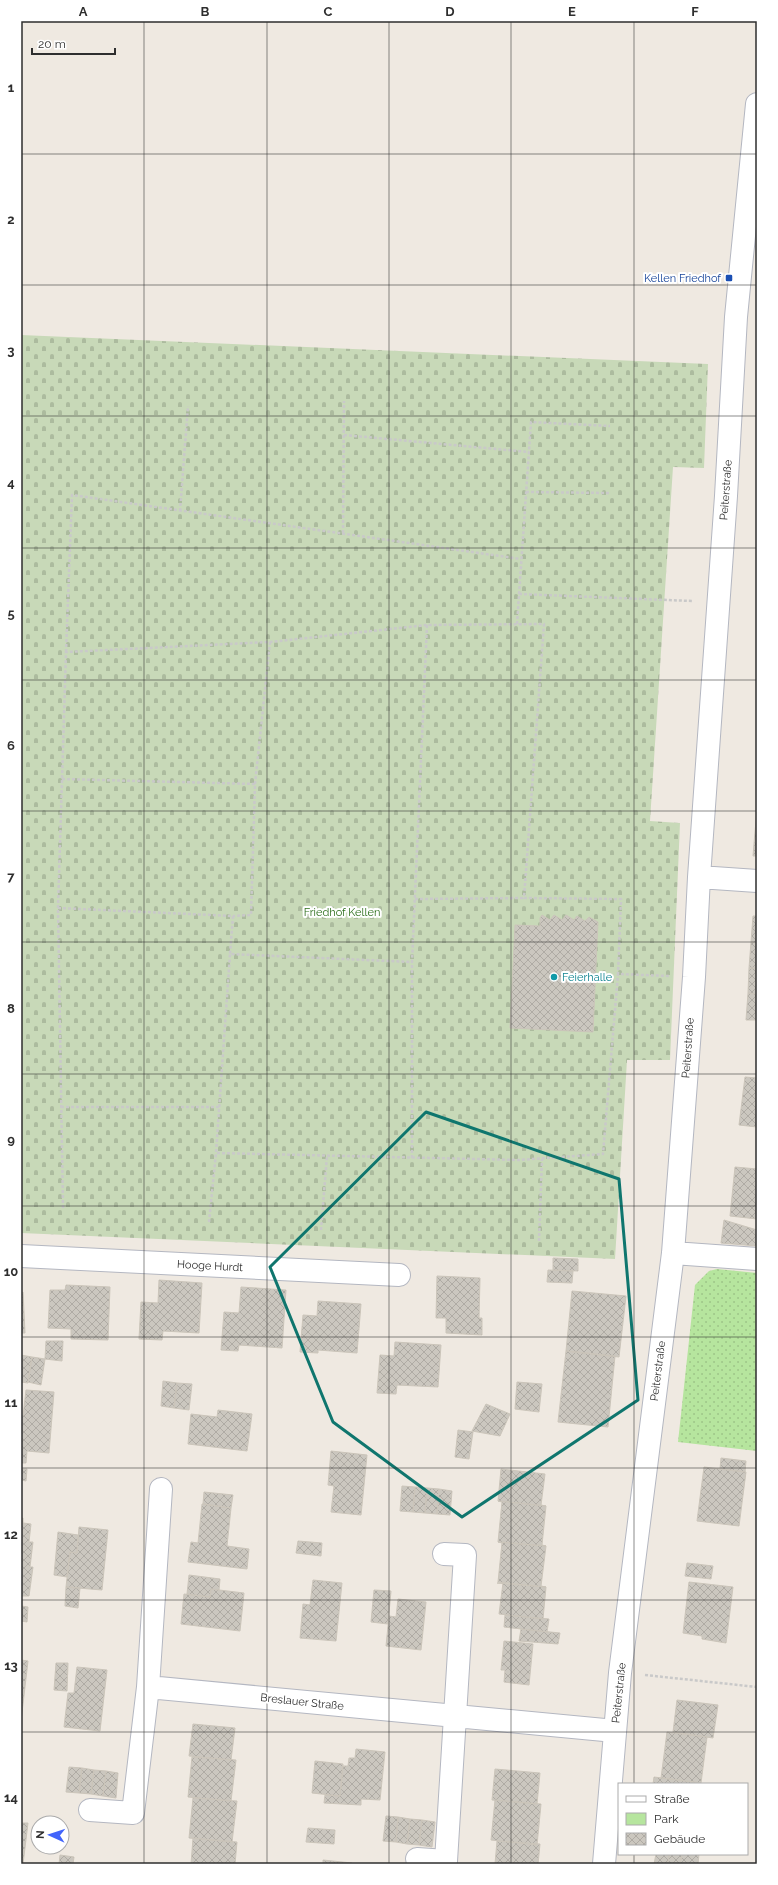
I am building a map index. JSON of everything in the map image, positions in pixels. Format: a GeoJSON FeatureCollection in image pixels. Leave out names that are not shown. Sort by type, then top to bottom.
{"type":"FeatureCollection","features":[{"type":"Feature","properties":{"kind":"street","name":"Peiterstraße"},"geometry":{"type":"LineString","coordinates":[[604,1864],[620,1673],[673,1253],[694,977],[699,877],[726,496],[736,318],[757,104]]}},
{"type":"Feature","properties":{"kind":"street"},"geometry":{"type":"LineString","coordinates":[[699,877],[757,881]]}},
{"type":"Feature","properties":{"kind":"street"},"geometry":{"type":"LineString","coordinates":[[673,1253],[757,1259]]}},
{"type":"Feature","properties":{"kind":"street","name":"Hooge Hurdt"},"geometry":{"type":"LineString","coordinates":[[21,1256],[399,1275]]}},
{"type":"Feature","properties":{"kind":"street"},"geometry":{"type":"LineString","coordinates":[[90,1810],[132,1813],[148,1687],[161,1489]]}},
{"type":"Feature","properties":{"kind":"street"},"geometry":{"type":"LineString","coordinates":[[417,1859],[446,1861],[465,1555],[444,1554]]}},
{"type":"Feature","properties":{"kind":"street","name":"Breslauer Straße"},"geometry":{"type":"LineString","coordinates":[[148,1687],[615,1731]]}},
{"type":"Feature","properties":{"kind":"path"},"geometry":{"type":"LineString","coordinates":[[343,534],[344,401]]}},
{"type":"Feature","properties":{"kind":"path"},"geometry":{"type":"LineString","coordinates":[[180,511],[188,406]]}},
{"type":"Feature","properties":{"kind":"path"},"geometry":{"type":"LineString","coordinates":[[517,624],[531,422],[610,426]]}},
{"type":"Feature","properties":{"kind":"path"},"geometry":{"type":"LineString","coordinates":[[344,435],[529,452]]}},
{"type":"Feature","properties":{"kind":"path"},"geometry":{"type":"LineString","coordinates":[[526,492],[609,492]]}},
{"type":"Feature","properties":{"kind":"path"},"geometry":{"type":"LineString","coordinates":[[63,1208],[58,908],[72,495],[521,559]]}},
{"type":"Feature","properties":{"kind":"path"},"geometry":{"type":"LineString","coordinates":[[519,594],[718,602]]}},
{"type":"Feature","properties":{"kind":"path"},"geometry":{"type":"LineString","coordinates":[[66,652],[270,642],[427,625],[544,624],[524,898]]}},
{"type":"Feature","properties":{"kind":"path"},"geometry":{"type":"LineString","coordinates":[[412,1158],[412,962],[427,625]]}},
{"type":"Feature","properties":{"kind":"path"},"geometry":{"type":"LineString","coordinates":[[58,908],[233,916],[252,915],[255,784],[270,642]]}},
{"type":"Feature","properties":{"kind":"path"},"geometry":{"type":"LineString","coordinates":[[62,779],[255,784]]}},
{"type":"Feature","properties":{"kind":"path"},"geometry":{"type":"LineString","coordinates":[[216,1153],[519,1160],[603,1154],[618,974],[621,899],[415,899]]}},
{"type":"Feature","properties":{"kind":"path"},"geometry":{"type":"LineString","coordinates":[[209,1222],[216,1153],[233,916]]}},
{"type":"Feature","properties":{"kind":"path"},"geometry":{"type":"LineString","coordinates":[[230,954],[412,962]]}},
{"type":"Feature","properties":{"kind":"path"},"geometry":{"type":"LineString","coordinates":[[618,974],[694,977]]}},
{"type":"Feature","properties":{"kind":"path"},"geometry":{"type":"LineString","coordinates":[[62,1107],[219,1107]]}},
{"type":"Feature","properties":{"kind":"path"},"geometry":{"type":"LineString","coordinates":[[321,1230],[327,1156]]}},
{"type":"Feature","properties":{"kind":"path"},"geometry":{"type":"LineString","coordinates":[[539,1241],[542,1159]]}},
{"type":"Feature","properties":{"kind":"path"},"geometry":{"type":"LineString","coordinates":[[620,1673],[757,1687]]}},
{"type":"Feature","properties":{"kind":"highlighted area"},"geometry":{"type":"Polygon","coordinates":[[[426,1112],[619,1179],[638,1400],[462,1517],[333,1422],[270,1267],[426,1112]]]}},
{"type":"Feature","properties":{"kind":"green space","name":"Friedhof Kellen"},"geometry":{"type":"Polygon","coordinates":[[[21,335],[708,364],[704,468],[673,467],[650,821],[680,823],[670,1060],[627,1060],[615,1259],[21,1233],[21,335]]]}},
{"type":"Feature","properties":{"kind":"green space"},"geometry":{"type":"Polygon","coordinates":[[[717,1269],[757,1273],[757,1451],[678,1442],[695,1285],[709,1271],[717,1269]]]}},
{"type":"Feature","properties":{"kind":"building"},"geometry":{"type":"Polygon","coordinates":[[[757,810],[757,833],[755,832],[757,810]]]}},
{"type":"Feature","properties":{"kind":"building"},"geometry":{"type":"Polygon","coordinates":[[[755,832],[757,833],[757,856],[753,856],[755,832]]]}},
{"type":"Feature","properties":{"kind":"building","name":"Feierhalle"},"geometry":{"type":"Polygon","coordinates":[[[542,915],[550,920],[554,915],[562,920],[566,915],[574,920],[577,916],[585,921],[589,917],[598,922],[593,1032],[510,1028],[515,925],[540,926],[540,918],[542,915]]]}},
{"type":"Feature","properties":{"kind":"building"},"geometry":{"type":"Polygon","coordinates":[[[753,916],[757,916],[757,943],[751,942],[753,916]]]}},
{"type":"Feature","properties":{"kind":"building"},"geometry":{"type":"Polygon","coordinates":[[[751,942],[757,943],[757,968],[749,968],[751,942]]]}},
{"type":"Feature","properties":{"kind":"building"},"geometry":{"type":"Polygon","coordinates":[[[749,968],[757,968],[757,994],[748,993],[749,968]]]}},
{"type":"Feature","properties":{"kind":"building"},"geometry":{"type":"Polygon","coordinates":[[[748,993],[757,994],[757,1020],[746,1020],[748,993]]]}},
{"type":"Feature","properties":{"kind":"building"},"geometry":{"type":"Polygon","coordinates":[[[745,1077],[757,1078],[757,1127],[739,1125],[745,1077]]]}},
{"type":"Feature","properties":{"kind":"building"},"geometry":{"type":"Polygon","coordinates":[[[735,1167],[757,1169],[757,1219],[730,1216],[735,1167]]]}},
{"type":"Feature","properties":{"kind":"building"},"geometry":{"type":"Polygon","coordinates":[[[724,1220],[757,1230],[757,1246],[721,1243],[724,1220]]]}},
{"type":"Feature","properties":{"kind":"building"},"geometry":{"type":"Polygon","coordinates":[[[553,1258],[578,1259],[578,1271],[553,1270],[553,1258]]]}},
{"type":"Feature","properties":{"kind":"building"},"geometry":{"type":"Polygon","coordinates":[[[548,1270],[573,1271],[572,1283],[547,1282],[548,1270]]]}},
{"type":"Feature","properties":{"kind":"building"},"geometry":{"type":"Polygon","coordinates":[[[437,1276],[480,1278],[479,1318],[482,1318],[482,1335],[446,1333],[446,1318],[436,1318],[437,1276]]]}},
{"type":"Feature","properties":{"kind":"building"},"geometry":{"type":"Polygon","coordinates":[[[159,1280],[202,1283],[199,1333],[163,1331],[162,1340],[139,1339],[141,1302],[158,1303],[159,1280]]]}},
{"type":"Feature","properties":{"kind":"building"},"geometry":{"type":"Polygon","coordinates":[[[66,1285],[110,1287],[108,1340],[71,1339],[71,1329],[48,1328],[50,1290],[65,1290],[66,1285]]]}},
{"type":"Feature","properties":{"kind":"building"},"geometry":{"type":"Polygon","coordinates":[[[241,1287],[286,1290],[282,1348],[239,1345],[238,1351],[221,1350],[224,1312],[239,1313],[241,1287]]]}},
{"type":"Feature","properties":{"kind":"building"},"geometry":{"type":"Polygon","coordinates":[[[572,1291],[626,1296],[619,1357],[566,1351],[572,1291]]]}},
{"type":"Feature","properties":{"kind":"building"},"geometry":{"type":"Polygon","coordinates":[[[23,1292],[25,1333],[21,1333],[21,1293],[23,1292]]]}},
{"type":"Feature","properties":{"kind":"building"},"geometry":{"type":"Polygon","coordinates":[[[318,1301],[361,1304],[357,1353],[318,1350],[318,1353],[300,1352],[303,1315],[317,1316],[318,1301]]]}},
{"type":"Feature","properties":{"kind":"building"},"geometry":{"type":"Polygon","coordinates":[[[46,1341],[63,1341],[62,1361],[45,1359],[46,1341]]]}},
{"type":"Feature","properties":{"kind":"building"},"geometry":{"type":"Polygon","coordinates":[[[395,1342],[441,1345],[438,1387],[397,1385],[396,1394],[377,1393],[380,1355],[394,1356],[395,1342]]]}},
{"type":"Feature","properties":{"kind":"building"},"geometry":{"type":"Polygon","coordinates":[[[566,1351],[615,1356],[608,1427],[558,1422],[566,1351]]]}},
{"type":"Feature","properties":{"kind":"building"},"geometry":{"type":"Polygon","coordinates":[[[21,1355],[32,1357],[28,1383],[21,1382],[21,1355]]]}},
{"type":"Feature","properties":{"kind":"building"},"geometry":{"type":"Polygon","coordinates":[[[32,1357],[45,1359],[41,1385],[28,1382],[32,1357]]]}},
{"type":"Feature","properties":{"kind":"building"},"geometry":{"type":"Polygon","coordinates":[[[163,1381],[177,1383],[174,1408],[161,1406],[163,1381]]]}},
{"type":"Feature","properties":{"kind":"building"},"geometry":{"type":"Polygon","coordinates":[[[517,1382],[542,1384],[539,1412],[515,1409],[517,1382]]]}},
{"type":"Feature","properties":{"kind":"building"},"geometry":{"type":"Polygon","coordinates":[[[177,1383],[192,1384],[189,1410],[174,1408],[177,1383]]]}},
{"type":"Feature","properties":{"kind":"building"},"geometry":{"type":"Polygon","coordinates":[[[26,1390],[54,1392],[49,1453],[27,1451],[26,1463],[21,1463],[21,1416],[23,1416],[26,1390]]]}},
{"type":"Feature","properties":{"kind":"building"},"geometry":{"type":"Polygon","coordinates":[[[486,1404],[510,1414],[500,1436],[472,1431],[486,1404]]]}},
{"type":"Feature","properties":{"kind":"building"},"geometry":{"type":"Polygon","coordinates":[[[218,1410],[252,1414],[247,1451],[188,1444],[191,1414],[217,1417],[218,1410]]]}},
{"type":"Feature","properties":{"kind":"building"},"geometry":{"type":"Polygon","coordinates":[[[458,1430],[473,1432],[469,1459],[455,1457],[458,1430]]]}},
{"type":"Feature","properties":{"kind":"building"},"geometry":{"type":"Polygon","coordinates":[[[331,1451],[367,1455],[361,1515],[331,1512],[334,1486],[328,1485],[331,1451]]]}},
{"type":"Feature","properties":{"kind":"building"},"geometry":{"type":"Polygon","coordinates":[[[721,1458],[746,1461],[745,1472],[720,1469],[721,1458]]]}},
{"type":"Feature","properties":{"kind":"building"},"geometry":{"type":"Polygon","coordinates":[[[704,1467],[746,1472],[739,1526],[697,1521],[704,1467]]]}},
{"type":"Feature","properties":{"kind":"building"},"geometry":{"type":"Polygon","coordinates":[[[21,1469],[27,1469],[26,1481],[21,1480],[21,1469]]]}},
{"type":"Feature","properties":{"kind":"building"},"geometry":{"type":"Polygon","coordinates":[[[501,1469],[545,1474],[541,1505],[546,1506],[498,1501],[501,1469]]]}},
{"type":"Feature","properties":{"kind":"building"},"geometry":{"type":"Polygon","coordinates":[[[402,1486],[415,1487],[413,1512],[400,1511],[402,1486]]]}},
{"type":"Feature","properties":{"kind":"building"},"geometry":{"type":"Polygon","coordinates":[[[415,1487],[427,1488],[425,1513],[413,1512],[415,1487]]]}},
{"type":"Feature","properties":{"kind":"building"},"geometry":{"type":"Polygon","coordinates":[[[427,1488],[439,1489],[437,1514],[425,1513],[427,1488]]]}},
{"type":"Feature","properties":{"kind":"building"},"geometry":{"type":"Polygon","coordinates":[[[439,1489],[452,1491],[450,1515],[437,1514],[439,1489]]]}},
{"type":"Feature","properties":{"kind":"building"},"geometry":{"type":"Polygon","coordinates":[[[204,1492],[233,1495],[231,1508],[203,1504],[204,1492]]]}},
{"type":"Feature","properties":{"kind":"building"},"geometry":{"type":"Polygon","coordinates":[[[498,1501],[546,1506],[542,1545],[546,1546],[498,1542],[502,1502],[498,1501]]]}},
{"type":"Feature","properties":{"kind":"building"},"geometry":{"type":"Polygon","coordinates":[[[202,1504],[231,1508],[227,1546],[249,1549],[247,1569],[188,1562],[191,1542],[198,1543],[202,1504]]]}},
{"type":"Feature","properties":{"kind":"building"},"geometry":{"type":"Polygon","coordinates":[[[21,1518],[23,1518],[23,1523],[31,1524],[29,1542],[33,1542],[30,1567],[33,1567],[29,1596],[21,1596],[21,1518]]]}},
{"type":"Feature","properties":{"kind":"building"},"geometry":{"type":"Polygon","coordinates":[[[79,1527],[108,1530],[102,1590],[66,1587],[70,1552],[77,1553],[79,1527]]]}},
{"type":"Feature","properties":{"kind":"building"},"geometry":{"type":"Polygon","coordinates":[[[58,1532],[78,1535],[77,1553],[70,1552],[67,1577],[54,1575],[58,1532]]]}},
{"type":"Feature","properties":{"kind":"building"},"geometry":{"type":"Polygon","coordinates":[[[298,1541],[322,1543],[321,1556],[296,1553],[298,1541]]]}},
{"type":"Feature","properties":{"kind":"building"},"geometry":{"type":"Polygon","coordinates":[[[498,1542],[546,1546],[541,1586],[546,1587],[498,1582],[502,1543],[498,1542]]]}},
{"type":"Feature","properties":{"kind":"building"},"geometry":{"type":"Polygon","coordinates":[[[687,1563],[713,1566],[711,1579],[685,1576],[687,1563]]]}},
{"type":"Feature","properties":{"kind":"building"},"geometry":{"type":"Polygon","coordinates":[[[189,1575],[220,1579],[219,1590],[211,1589],[210,1597],[187,1594],[189,1575]]]}},
{"type":"Feature","properties":{"kind":"building"},"geometry":{"type":"Polygon","coordinates":[[[313,1580],[342,1583],[336,1641],[300,1638],[303,1604],[310,1605],[313,1580]]]}},
{"type":"Feature","properties":{"kind":"building"},"geometry":{"type":"Polygon","coordinates":[[[689,1582],[733,1587],[726,1643],[702,1639],[702,1636],[683,1633],[689,1582]]]}},
{"type":"Feature","properties":{"kind":"building"},"geometry":{"type":"Polygon","coordinates":[[[503,1583],[546,1587],[543,1619],[499,1614],[503,1583]]]}},
{"type":"Feature","properties":{"kind":"building"},"geometry":{"type":"Polygon","coordinates":[[[66,1587],[80,1588],[78,1608],[65,1606],[66,1587]]]}},
{"type":"Feature","properties":{"kind":"building"},"geometry":{"type":"Polygon","coordinates":[[[211,1589],[244,1593],[240,1631],[181,1624],[184,1594],[210,1597],[211,1589]]]}},
{"type":"Feature","properties":{"kind":"building"},"geometry":{"type":"Polygon","coordinates":[[[374,1590],[391,1591],[388,1624],[371,1622],[374,1590]]]}},
{"type":"Feature","properties":{"kind":"building"},"geometry":{"type":"Polygon","coordinates":[[[398,1599],[426,1602],[421,1650],[386,1646],[389,1616],[396,1617],[398,1599]]]}},
{"type":"Feature","properties":{"kind":"building"},"geometry":{"type":"Polygon","coordinates":[[[21,1606],[28,1607],[27,1622],[21,1621],[21,1606]]]}},
{"type":"Feature","properties":{"kind":"building"},"geometry":{"type":"Polygon","coordinates":[[[505,1615],[549,1619],[547,1632],[504,1627],[505,1615]]]}},
{"type":"Feature","properties":{"kind":"building"},"geometry":{"type":"Polygon","coordinates":[[[521,1629],[560,1633],[558,1644],[519,1641],[521,1629]]]}},
{"type":"Feature","properties":{"kind":"building"},"geometry":{"type":"Polygon","coordinates":[[[504,1641],[533,1644],[529,1685],[504,1682],[505,1670],[501,1670],[504,1641]]]}},
{"type":"Feature","properties":{"kind":"building"},"geometry":{"type":"Polygon","coordinates":[[[21,1660],[28,1661],[21,1721],[21,1660]]]}},
{"type":"Feature","properties":{"kind":"building"},"geometry":{"type":"Polygon","coordinates":[[[56,1663],[68,1663],[67,1691],[54,1690],[56,1663]]]}},
{"type":"Feature","properties":{"kind":"building"},"geometry":{"type":"Polygon","coordinates":[[[77,1667],[107,1670],[100,1731],[64,1727],[68,1693],[74,1693],[77,1667]]]}},
{"type":"Feature","properties":{"kind":"building"},"geometry":{"type":"Polygon","coordinates":[[[677,1700],[718,1705],[713,1738],[673,1732],[677,1700]]]}},
{"type":"Feature","properties":{"kind":"building"},"geometry":{"type":"Polygon","coordinates":[[[193,1724],[235,1728],[231,1760],[189,1756],[193,1724]]]}},
{"type":"Feature","properties":{"kind":"building"},"geometry":{"type":"Polygon","coordinates":[[[667,1732],[707,1737],[701,1783],[661,1778],[667,1732]]]}},
{"type":"Feature","properties":{"kind":"building"},"geometry":{"type":"Polygon","coordinates":[[[356,1749],[385,1752],[380,1800],[361,1799],[361,1805],[324,1803],[325,1795],[340,1796],[343,1766],[348,1766],[349,1758],[355,1758],[356,1749]]]}},
{"type":"Feature","properties":{"kind":"building"},"geometry":{"type":"Polygon","coordinates":[[[192,1757],[236,1760],[231,1801],[188,1797],[192,1757]]]}},
{"type":"Feature","properties":{"kind":"building"},"geometry":{"type":"Polygon","coordinates":[[[315,1761],[343,1764],[340,1796],[312,1793],[315,1761]]]}},
{"type":"Feature","properties":{"kind":"building"},"geometry":{"type":"Polygon","coordinates":[[[69,1767],[82,1768],[79,1793],[66,1792],[69,1767]]]}},
{"type":"Feature","properties":{"kind":"building"},"geometry":{"type":"Polygon","coordinates":[[[82,1768],[94,1770],[91,1794],[79,1793],[82,1768]]]}},
{"type":"Feature","properties":{"kind":"building"},"geometry":{"type":"Polygon","coordinates":[[[495,1769],[540,1773],[537,1804],[492,1800],[495,1769]]]}},
{"type":"Feature","properties":{"kind":"building"},"geometry":{"type":"Polygon","coordinates":[[[94,1770],[106,1771],[103,1796],[91,1794],[94,1770]]]}},
{"type":"Feature","properties":{"kind":"building"},"geometry":{"type":"Polygon","coordinates":[[[106,1771],[118,1773],[116,1798],[103,1796],[106,1771]]]}},
{"type":"Feature","properties":{"kind":"building"},"geometry":{"type":"Polygon","coordinates":[[[654,1777],[695,1782],[695,1783],[653,1783],[654,1777]]]}},
{"type":"Feature","properties":{"kind":"building"},"geometry":{"type":"Polygon","coordinates":[[[193,1798],[237,1801],[232,1842],[189,1838],[193,1798]]]}},
{"type":"Feature","properties":{"kind":"building"},"geometry":{"type":"Polygon","coordinates":[[[495,1800],[541,1804],[537,1845],[491,1840],[495,1800]]]}},
{"type":"Feature","properties":{"kind":"building"},"geometry":{"type":"Polygon","coordinates":[[[386,1816],[398,1817],[396,1842],[383,1841],[386,1816]]]}},
{"type":"Feature","properties":{"kind":"building"},"geometry":{"type":"Polygon","coordinates":[[[398,1817],[410,1819],[407,1844],[396,1842],[398,1817]]]}},
{"type":"Feature","properties":{"kind":"building"},"geometry":{"type":"Polygon","coordinates":[[[410,1819],[422,1820],[419,1845],[407,1844],[410,1819]]]}},
{"type":"Feature","properties":{"kind":"building"},"geometry":{"type":"Polygon","coordinates":[[[422,1820],[435,1822],[432,1847],[419,1845],[422,1820]]]}},
{"type":"Feature","properties":{"kind":"building"},"geometry":{"type":"Polygon","coordinates":[[[21,1823],[28,1823],[23,1864],[21,1864],[21,1823]]]}},
{"type":"Feature","properties":{"kind":"building"},"geometry":{"type":"Polygon","coordinates":[[[308,1828],[335,1830],[334,1844],[306,1842],[308,1828]]]}},
{"type":"Feature","properties":{"kind":"building"},"geometry":{"type":"Polygon","coordinates":[[[193,1838],[237,1842],[235,1864],[191,1864],[193,1838]]]}},
{"type":"Feature","properties":{"kind":"building"},"geometry":{"type":"Polygon","coordinates":[[[497,1841],[540,1844],[538,1864],[495,1864],[497,1841]]]}},
{"type":"Feature","properties":{"kind":"building"},"geometry":{"type":"Polygon","coordinates":[[[60,1855],[74,1857],[73,1864],[59,1864],[60,1855]]]}},
{"type":"Feature","properties":{"kind":"building"},"geometry":{"type":"Polygon","coordinates":[[[656,1855],[669,1855],[668,1864],[654,1864],[656,1855]]]}},
{"type":"Feature","properties":{"kind":"building"},"geometry":{"type":"Polygon","coordinates":[[[669,1855],[682,1855],[680,1864],[668,1864],[669,1855]]]}},
{"type":"Feature","properties":{"kind":"building"},"geometry":{"type":"Polygon","coordinates":[[[682,1855],[699,1855],[698,1864],[680,1864],[682,1855]]]}},
{"type":"Feature","properties":{"kind":"building"},"geometry":{"type":"Polygon","coordinates":[[[323,1860],[352,1863],[352,1864],[323,1864],[323,1860]]]}},
{"type":"Feature","properties":{"kind":"place","name":"Kellen Friedhof"},"geometry":{"type":"Point","coordinates":[729,278]}},
{"type":"Feature","properties":{"kind":"place","name":"Feierhalle"},"geometry":{"type":"Point","coordinates":[554,977]}}]}
